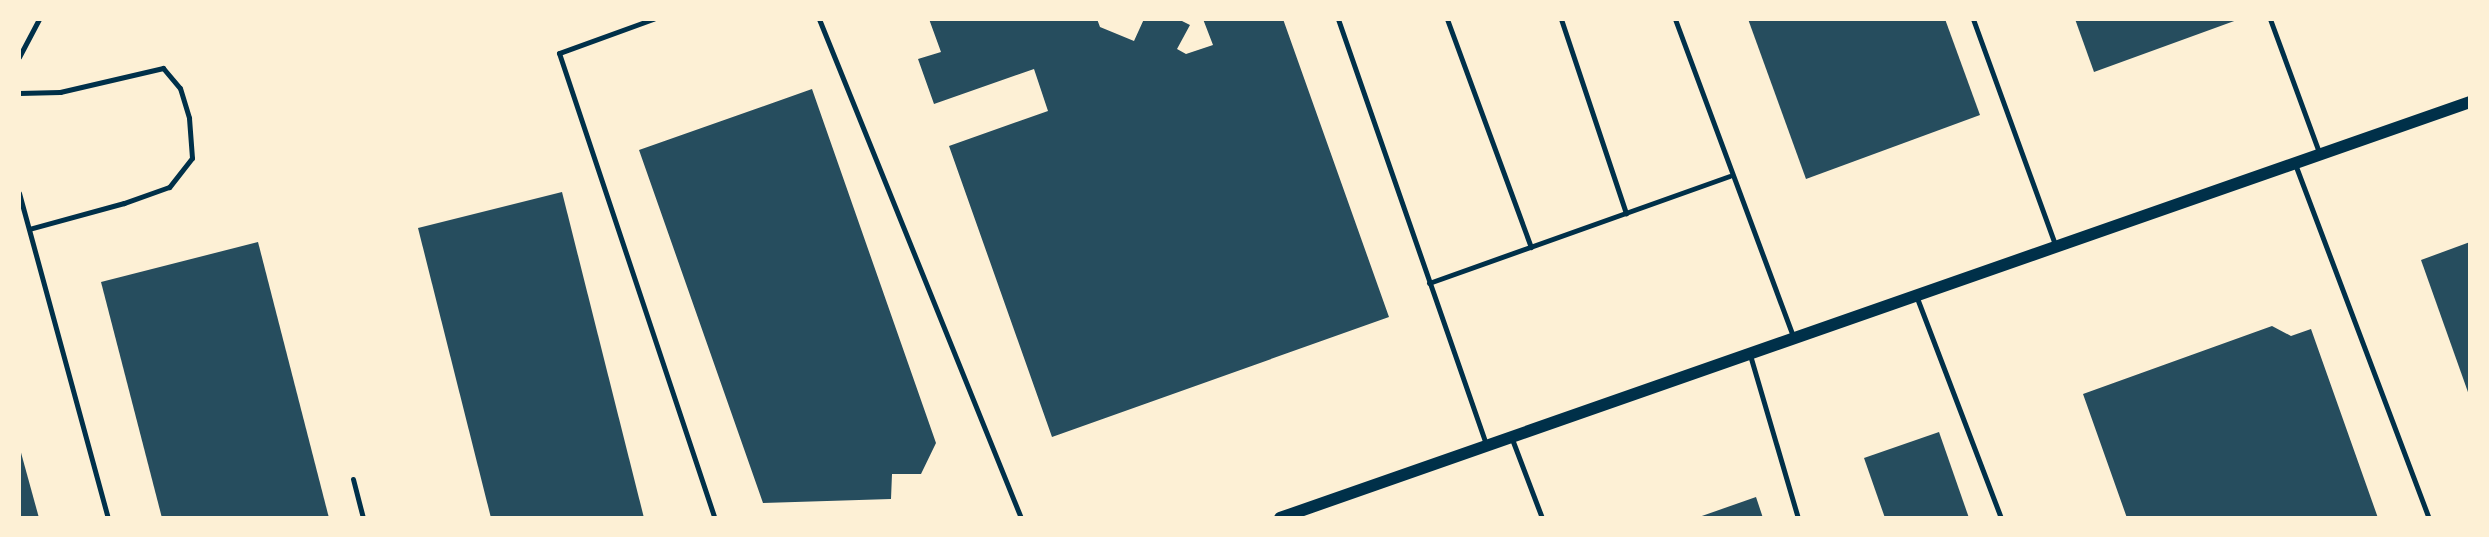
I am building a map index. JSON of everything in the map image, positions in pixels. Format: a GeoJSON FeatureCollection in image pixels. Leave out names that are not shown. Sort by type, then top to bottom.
{"type":"FeatureCollection","features":[{"type":"Feature","properties":{"kind":"street"},"geometry":{"type":"LineString","coordinates":[[1280,518],[2470,102]]}},
{"type":"Feature","properties":{"kind":"lane"},"geometry":{"type":"LineString","coordinates":[[19,57],[39,19]]}},
{"type":"Feature","properties":{"kind":"lane"},"geometry":{"type":"LineString","coordinates":[[653,19],[559,53],[715,518]]}},
{"type":"Feature","properties":{"kind":"lane"},"geometry":{"type":"LineString","coordinates":[[819,19],[914,247],[1021,518]]}},
{"type":"Feature","properties":{"kind":"lane"},"geometry":{"type":"LineString","coordinates":[[1338,19],[1486,444]]}},
{"type":"Feature","properties":{"kind":"lane"},"geometry":{"type":"LineString","coordinates":[[1447,19],[1531,247]]}},
{"type":"Feature","properties":{"kind":"lane"},"geometry":{"type":"LineString","coordinates":[[1561,19],[1626,213]]}},
{"type":"Feature","properties":{"kind":"lane"},"geometry":{"type":"LineString","coordinates":[[1675,19],[1730,176],[1793,337]]}},
{"type":"Feature","properties":{"kind":"lane"},"geometry":{"type":"LineString","coordinates":[[1973,19],[2056,247]]}},
{"type":"Feature","properties":{"kind":"lane"},"geometry":{"type":"LineString","coordinates":[[2270,19],[2320,155]]}},
{"type":"Feature","properties":{"kind":"lane"},"geometry":{"type":"LineString","coordinates":[[19,93],[60,92],[163,68],[180,88],[189,118],[192,158],[169,187],[124,203],[29,229]]}},
{"type":"Feature","properties":{"kind":"lane"},"geometry":{"type":"LineString","coordinates":[[2295,163],[2429,518]]}},
{"type":"Feature","properties":{"kind":"lane"},"geometry":{"type":"LineString","coordinates":[[1429,282],[1730,176]]}},
{"type":"Feature","properties":{"kind":"lane"},"geometry":{"type":"LineString","coordinates":[[19,193],[108,518]]}},
{"type":"Feature","properties":{"kind":"lane"},"geometry":{"type":"LineString","coordinates":[[1916,295],[2001,518]]}},
{"type":"Feature","properties":{"kind":"lane"},"geometry":{"type":"LineString","coordinates":[[1749,352],[1798,518]]}},
{"type":"Feature","properties":{"kind":"lane"},"geometry":{"type":"LineString","coordinates":[[1511,436],[1542,518]]}},
{"type":"Feature","properties":{"kind":"lane"},"geometry":{"type":"LineString","coordinates":[[353,479],[363,518]]}},
{"type":"Feature","properties":{"kind":"building"},"geometry":{"type":"Polygon","coordinates":[[[929,19],[1097,19],[1100,27],[1134,41],[1144,19],[1178,19],[1190,25],[1177,49],[1186,54],[1213,45],[1203,19],[1283,19],[1389,317],[1052,437],[949,146],[1048,111],[1034,69],[934,104],[918,59],[941,52],[929,19]]]}},
{"type":"Feature","properties":{"kind":"building"},"geometry":{"type":"Polygon","coordinates":[[[1748,19],[1945,19],[1980,115],[1806,179],[1748,19]]]}},
{"type":"Feature","properties":{"kind":"building"},"geometry":{"type":"Polygon","coordinates":[[[2075,19],[2237,19],[2237,20],[2094,72],[2075,19]]]}},
{"type":"Feature","properties":{"kind":"building"},"geometry":{"type":"Polygon","coordinates":[[[812,89],[936,443],[921,474],[892,474],[891,499],[763,503],[639,150],[812,89]]]}},
{"type":"Feature","properties":{"kind":"building"},"geometry":{"type":"Polygon","coordinates":[[[562,192],[644,518],[491,518],[418,228],[562,192]]]}},
{"type":"Feature","properties":{"kind":"building"},"geometry":{"type":"Polygon","coordinates":[[[258,242],[329,518],[162,518],[101,282],[258,242]]]}},
{"type":"Feature","properties":{"kind":"building"},"geometry":{"type":"Polygon","coordinates":[[[2470,242],[2470,395],[2469,395],[2421,260],[2470,242]]]}},
{"type":"Feature","properties":{"kind":"building"},"geometry":{"type":"Polygon","coordinates":[[[2272,326],[2291,336],[2311,329],[2378,518],[2127,518],[2083,394],[2272,326]]]}},
{"type":"Feature","properties":{"kind":"building"},"geometry":{"type":"Polygon","coordinates":[[[1939,432],[1969,518],[1885,518],[1864,458],[1939,432]]]}},
{"type":"Feature","properties":{"kind":"building"},"geometry":{"type":"Polygon","coordinates":[[[20,449],[39,518],[19,518],[20,449]]]}},
{"type":"Feature","properties":{"kind":"building"},"geometry":{"type":"Polygon","coordinates":[[[1756,497],[1763,518],[1699,518],[1699,517],[1756,497]]]}}]}
